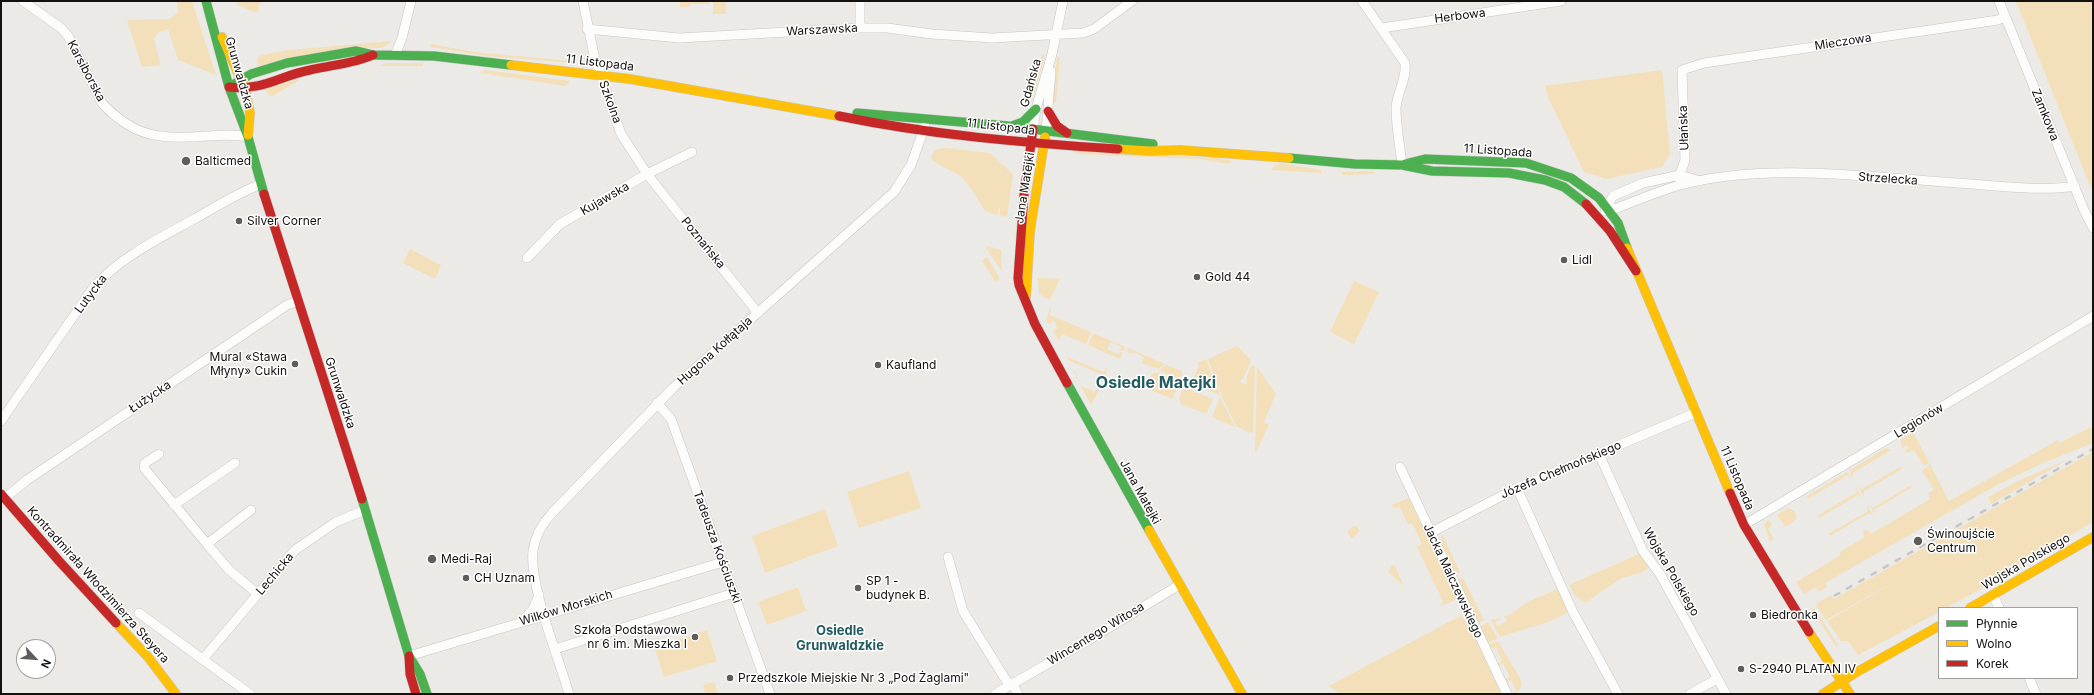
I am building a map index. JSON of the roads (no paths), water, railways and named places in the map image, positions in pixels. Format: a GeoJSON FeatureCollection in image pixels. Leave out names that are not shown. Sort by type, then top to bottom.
{"type":"FeatureCollection","features":[{"type":"Feature","properties":{"kind":"street","name":"Karsiborska"},"geometry":{"type":"LineString","coordinates":[[23,1],[61,28],[68,36],[102,103],[110,112],[132,128],[150,135],[179,138],[235,134],[248,137]]}},
{"type":"Feature","properties":{"kind":"street","name":"Grunwaldzka"},"geometry":{"type":"LineString","coordinates":[[206,1],[229,87],[248,137],[260,184],[365,510],[409,656],[410,674],[416,694]]}},
{"type":"Feature","properties":{"kind":"street"},"geometry":{"type":"LineString","coordinates":[[395,55],[402,38],[411,1]]}},
{"type":"Feature","properties":{"kind":"street","name":"Szkolna"},"geometry":{"type":"LineString","coordinates":[[583,1],[588,29],[600,75],[621,134],[647,174]]}},
{"type":"Feature","properties":{"kind":"street"},"geometry":{"type":"LineString","coordinates":[[860,1],[860,28]]}},
{"type":"Feature","properties":{"kind":"street","name":"Gdańska"},"geometry":{"type":"LineString","coordinates":[[1031,143],[1036,110],[1052,54],[1063,1]]}},
{"type":"Feature","properties":{"kind":"street","name":"Warszawska"},"geometry":{"type":"LineString","coordinates":[[588,29],[679,38],[860,28],[887,28],[992,38],[1056,35],[1088,32],[1132,1]]}},
{"type":"Feature","properties":{"kind":"street"},"geometry":{"type":"LineString","coordinates":[[1362,1],[1405,63],[1406,74],[1398,93],[1396,109],[1402,165]]}},
{"type":"Feature","properties":{"kind":"street","name":"Herbowa"},"geometry":{"type":"LineString","coordinates":[[1382,28],[1561,1]]}},
{"type":"Feature","properties":{"kind":"street","name":"Zamkowa"},"geometry":{"type":"LineString","coordinates":[[1999,1],[2093,228]]}},
{"type":"Feature","properties":{"kind":"street","name":"Grunwaldzka"},"geometry":{"type":"LineString","coordinates":[[210,15],[242,79],[250,113],[248,137]]}},
{"type":"Feature","properties":{"kind":"street","name":"Mieczowa"},"geometry":{"type":"LineString","coordinates":[[1682,70],[1704,63],[1998,20],[2004,16]]}},
{"type":"Feature","properties":{"kind":"street","name":"11 Listopada"},"geometry":{"type":"LineString","coordinates":[[229,87],[242,79],[287,63],[356,51],[373,55],[434,56],[600,75],[821,112],[869,123],[1031,143],[1150,151],[1180,150],[1236,153],[1355,164],[1402,165],[1432,171],[1509,173],[1545,180],[1574,193],[1598,216],[1636,271]]}},
{"type":"Feature","properties":{"kind":"street","name":"Gdańska"},"geometry":{"type":"LineString","coordinates":[[1046,131],[1052,54]]}},
{"type":"Feature","properties":{"kind":"street","name":"11 Listopada"},"geometry":{"type":"LineString","coordinates":[[229,87],[245,89],[260,86],[308,70],[362,60],[373,55]]}},
{"type":"Feature","properties":{"kind":"street"},"geometry":{"type":"LineString","coordinates":[[306,59],[308,70]]}},
{"type":"Feature","properties":{"kind":"street","name":"Ułańska"},"geometry":{"type":"LineString","coordinates":[[1680,185],[1680,175],[1685,160],[1682,70]]}},
{"type":"Feature","properties":{"kind":"street"},"geometry":{"type":"LineString","coordinates":[[250,113],[260,86]]}},
{"type":"Feature","properties":{"kind":"street"},"geometry":{"type":"LineString","coordinates":[[1008,126],[1023,122],[1036,110]]}},
{"type":"Feature","properties":{"kind":"street"},"geometry":{"type":"LineString","coordinates":[[1048,111],[1057,126],[1067,133]]}},
{"type":"Feature","properties":{"kind":"street","name":"11 Listopada"},"geometry":{"type":"LineString","coordinates":[[821,112],[870,114],[1008,126],[1151,143],[1180,150]]}},
{"type":"Feature","properties":{"kind":"street","name":"Hugona Kołłątaja"},"geometry":{"type":"LineString","coordinates":[[570,694],[544,614],[534,573],[533,553],[537,536],[543,525],[552,513],[658,404],[894,192],[911,165],[924,130],[926,120]]}},
{"type":"Feature","properties":{"kind":"street","name":"Jana Matejki"},"geometry":{"type":"LineString","coordinates":[[1026,298],[1030,231],[1046,131]]}},
{"type":"Feature","properties":{"kind":"street"},"geometry":{"type":"LineString","coordinates":[[1006,140],[1023,151],[1028,163]]}},
{"type":"Feature","properties":{"kind":"street","name":"Jana Matejki"},"geometry":{"type":"LineString","coordinates":[[1031,143],[1018,270],[1018,285],[1026,298],[1043,340],[1179,585],[1242,694]]}},
{"type":"Feature","properties":{"kind":"street"},"geometry":{"type":"LineString","coordinates":[[1041,165],[1055,149],[1066,146]]}},
{"type":"Feature","properties":{"kind":"street","name":"Kujawska"},"geometry":{"type":"LineString","coordinates":[[526,258],[560,224],[647,174],[692,152]]}},
{"type":"Feature","properties":{"kind":"street","name":"11 Listopada"},"geometry":{"type":"LineString","coordinates":[[1402,165],[1425,159],[1526,163],[1561,174],[1592,191],[1607,208],[1619,225],[1636,271],[1744,525],[1798,615],[1850,694]]}},
{"type":"Feature","properties":{"kind":"street","name":"Strzelecka"},"geometry":{"type":"LineString","coordinates":[[1607,208],[1617,208],[1680,185],[1737,175],[1787,173],[2002,186],[2064,188],[2075,186]]}},
{"type":"Feature","properties":{"kind":"street","name":"Poznańska"},"geometry":{"type":"LineString","coordinates":[[647,174],[758,313]]}},
{"type":"Feature","properties":{"kind":"street","name":"Strzelecka"},"geometry":{"type":"LineString","coordinates":[[1592,191],[1606,195],[1618,193],[1643,184],[1680,175],[1701,181]]}},
{"type":"Feature","properties":{"kind":"street","name":"Lutycka"},"geometry":{"type":"LineString","coordinates":[[1,421],[93,288],[107,272],[129,257],[182,226],[260,184]]}},
{"type":"Feature","properties":{"kind":"street"},"geometry":{"type":"LineString","coordinates":[[1598,216],[1607,208],[1610,198],[1618,193]]}},
{"type":"Feature","properties":{"kind":"street"},"geometry":{"type":"LineString","coordinates":[[1619,225],[1625,210],[1630,203]]}},
{"type":"Feature","properties":{"kind":"street","name":"Łużycka"},"geometry":{"type":"LineString","coordinates":[[3,496],[287,305],[298,301]]}},
{"type":"Feature","properties":{"kind":"street","name":"Legionów"},"geometry":{"type":"LineString","coordinates":[[1744,525],[2093,316]]}},
{"type":"Feature","properties":{"kind":"street","name":"Tadeusza Kościuszki"},"geometry":{"type":"LineString","coordinates":[[658,404],[671,419],[770,694]]}},
{"type":"Feature","properties":{"kind":"street","name":"Józefa Chełmońskiego"},"geometry":{"type":"LineString","coordinates":[[1430,533],[1517,488],[1696,413]]}},
{"type":"Feature","properties":{"kind":"street"},"geometry":{"type":"LineString","coordinates":[[159,454],[145,463],[144,468],[229,570],[258,594]]}},
{"type":"Feature","properties":{"kind":"street","name":"Wojska Polskiego"},"geometry":{"type":"LineString","coordinates":[[1599,454],[1643,551],[1660,574],[1726,694]]}},
{"type":"Feature","properties":{"kind":"street"},"geometry":{"type":"LineString","coordinates":[[174,505],[235,463]]}},
{"type":"Feature","properties":{"kind":"street","name":"Jacka Malczewskiego"},"geometry":{"type":"LineString","coordinates":[[1400,467],[1507,694]]}},
{"type":"Feature","properties":{"kind":"street"},"geometry":{"type":"LineString","coordinates":[[1517,488],[1573,612],[1618,694]]}},
{"type":"Feature","properties":{"kind":"street","name":"Kontradmirała Włodzimierza Steyera"},"geometry":{"type":"LineString","coordinates":[[3,496],[59,561],[148,657],[176,694]]}},
{"type":"Feature","properties":{"kind":"street"},"geometry":{"type":"LineString","coordinates":[[207,544],[251,510]]}},
{"type":"Feature","properties":{"kind":"street","name":"Lechicka"},"geometry":{"type":"LineString","coordinates":[[204,659],[295,550],[336,522],[365,510]]}},
{"type":"Feature","properties":{"kind":"street","name":"Wojska Polskiego"},"geometry":{"type":"LineString","coordinates":[[1972,607],[2093,537]]}},
{"type":"Feature","properties":{"kind":"street"},"geometry":{"type":"LineString","coordinates":[[948,557],[963,611],[1018,694]]}},
{"type":"Feature","properties":{"kind":"street","name":"Wilków Morskich"},"geometry":{"type":"LineString","coordinates":[[409,656],[544,614],[723,562]]}},
{"type":"Feature","properties":{"kind":"street","name":"Wincentego Witosa"},"geometry":{"type":"LineString","coordinates":[[995,694],[1087,641],[1179,585]]}},
{"type":"Feature","properties":{"kind":"street"},"geometry":{"type":"LineString","coordinates":[[556,649],[734,594]]}},
{"type":"Feature","properties":{"kind":"street"},"geometry":{"type":"LineString","coordinates":[[521,622],[533,609],[539,595]]}},
{"type":"Feature","properties":{"kind":"street"},"geometry":{"type":"LineString","coordinates":[[1993,595],[1999,607]]}},
{"type":"Feature","properties":{"kind":"street","name":"Kontradmirała Włodzimierza Steyera"},"geometry":{"type":"LineString","coordinates":[[139,613],[250,694]]}},
{"type":"Feature","properties":{"kind":"street"},"geometry":{"type":"LineString","coordinates":[[1823,694],[1938,627]]}},
{"type":"Feature","properties":{"kind":"street","name":"Grunwaldzka"},"geometry":{"type":"LineString","coordinates":[[409,656],[420,674],[427,694]]}},
{"type":"Feature","properties":{"kind":"street"},"geometry":{"type":"LineString","coordinates":[[1690,694],[1717,679]]}},
{"type":"Feature","properties":{"kind":"street"},"geometry":{"type":"LineString","coordinates":[[2029,679],[2036,694]]}},
{"type":"Feature","properties":{"kind":"railway"},"geometry":{"type":"LineString","coordinates":[[1834,596],[2093,449]]}},
{"type":"Feature","properties":{"kind":"place","name":"Balticmed"},"geometry":{"type":"Point","coordinates":[186,161]}},
{"type":"Feature","properties":{"kind":"place","name":"Silver Corner"},"geometry":{"type":"Point","coordinates":[239,221]}},
{"type":"Feature","properties":{"kind":"place","name":"Lidl"},"geometry":{"type":"Point","coordinates":[1564,260]}},
{"type":"Feature","properties":{"kind":"place","name":"Gold 44"},"geometry":{"type":"Point","coordinates":[1197,277]}},
{"type":"Feature","properties":{"kind":"place","name":"Mural «Stawa Młyny» Cukin"},"geometry":{"type":"Point","coordinates":[295,364]}},
{"type":"Feature","properties":{"kind":"place","name":"Kaufland"},"geometry":{"type":"Point","coordinates":[878,365]}},
{"type":"Feature","properties":{"kind":"place","name":"Świnoujście Centrum"},"geometry":{"type":"Point","coordinates":[1918,541]}},
{"type":"Feature","properties":{"kind":"place","name":"Medi-Raj"},"geometry":{"type":"Point","coordinates":[432,559]}},
{"type":"Feature","properties":{"kind":"place","name":"CH Uznam"},"geometry":{"type":"Point","coordinates":[466,578]}},
{"type":"Feature","properties":{"kind":"place","name":"SP 1 - budynek B."},"geometry":{"type":"Point","coordinates":[858,588]}},
{"type":"Feature","properties":{"kind":"place","name":"Biedronka"},"geometry":{"type":"Point","coordinates":[1753,615]}},
{"type":"Feature","properties":{"kind":"place","name":"Szkoła Podstawowa nr 6 im. Mieszka I"},"geometry":{"type":"Point","coordinates":[695,637]}},
{"type":"Feature","properties":{"kind":"place","name":"S-2940 PLATAN IV"},"geometry":{"type":"Point","coordinates":[1741,669]}},
{"type":"Feature","properties":{"kind":"place","name":"Przedszkole Miejskie Nr 3 „Pod Żaglami\""},"geometry":{"type":"Point","coordinates":[730,678]}},
{"type":"Feature","properties":{"kind":"district","name":"Osiedle Matejki"},"geometry":{"type":"Point","coordinates":[1156,383]}},
{"type":"Feature","properties":{"kind":"district","name":"Osiedle Grunwaldzkie"},"geometry":{"type":"Point","coordinates":[840,638]}}]}
